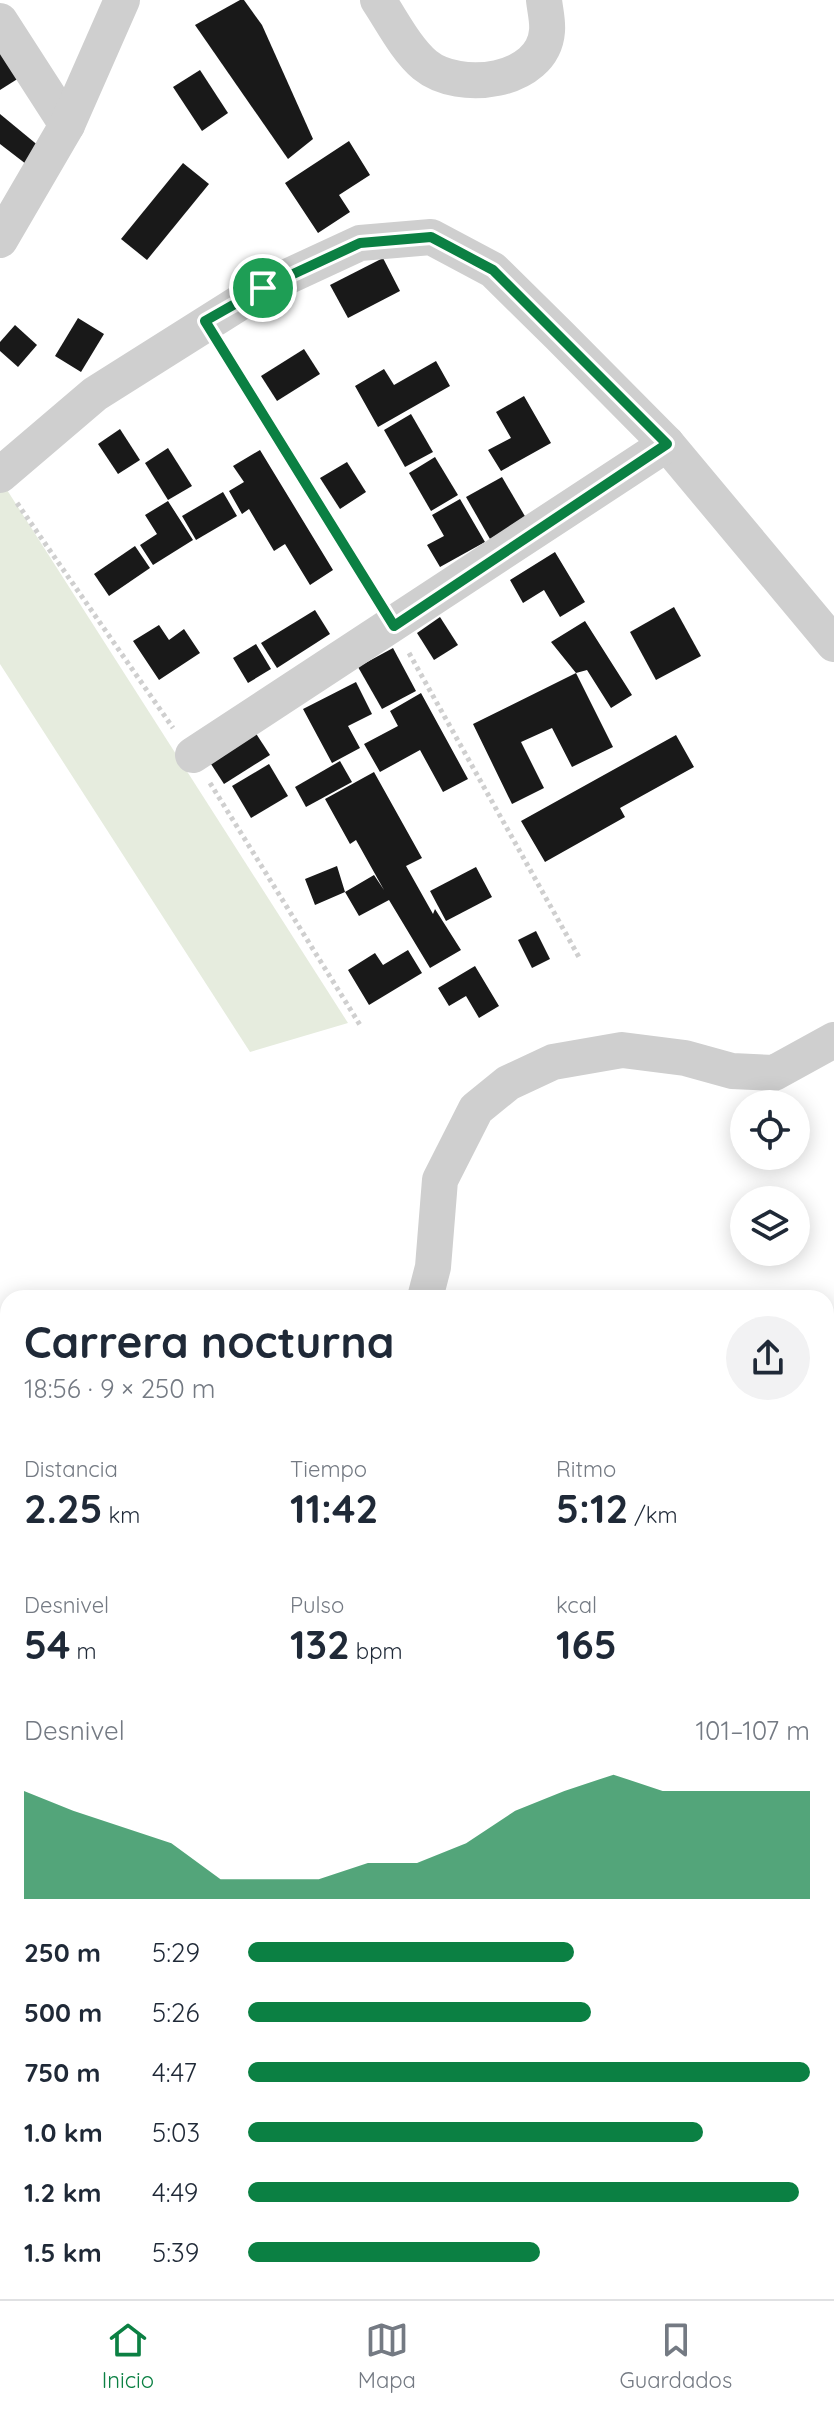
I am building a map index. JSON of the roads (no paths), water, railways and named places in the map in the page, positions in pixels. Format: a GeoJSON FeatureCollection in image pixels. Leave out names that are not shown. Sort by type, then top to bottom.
{"type":"FeatureCollection","features":[{"type":"Feature","properties":{"kind":"street"},"geometry":{"type":"LineString","coordinates":[[0,240],[67,125],[122,0]]}},
{"type":"Feature","properties":{"kind":"street"},"geometry":{"type":"LineString","coordinates":[[378,0],[427,67],[466,81],[507,78],[532,61],[548,33],[544,0]]}},
{"type":"Feature","properties":{"kind":"street"},"geometry":{"type":"LineString","coordinates":[[0,21],[67,125]]}},
{"type":"Feature","properties":{"kind":"street"},"geometry":{"type":"LineString","coordinates":[[0,475],[95,394],[205,321],[263,288],[360,243],[431,237],[493,270],[667,444],[834,644]]}},
{"type":"Feature","properties":{"kind":"street"},"geometry":{"type":"LineString","coordinates":[[193,755],[394,626],[667,444]]}},
{"type":"Feature","properties":{"kind":"street"},"geometry":{"type":"LineString","coordinates":[[427,1290],[433,1267],[440,1180],[476,1109],[508,1083],[553,1062],[622,1050],[685,1058],[732,1071],[774,1073],[834,1040]]}}]}
